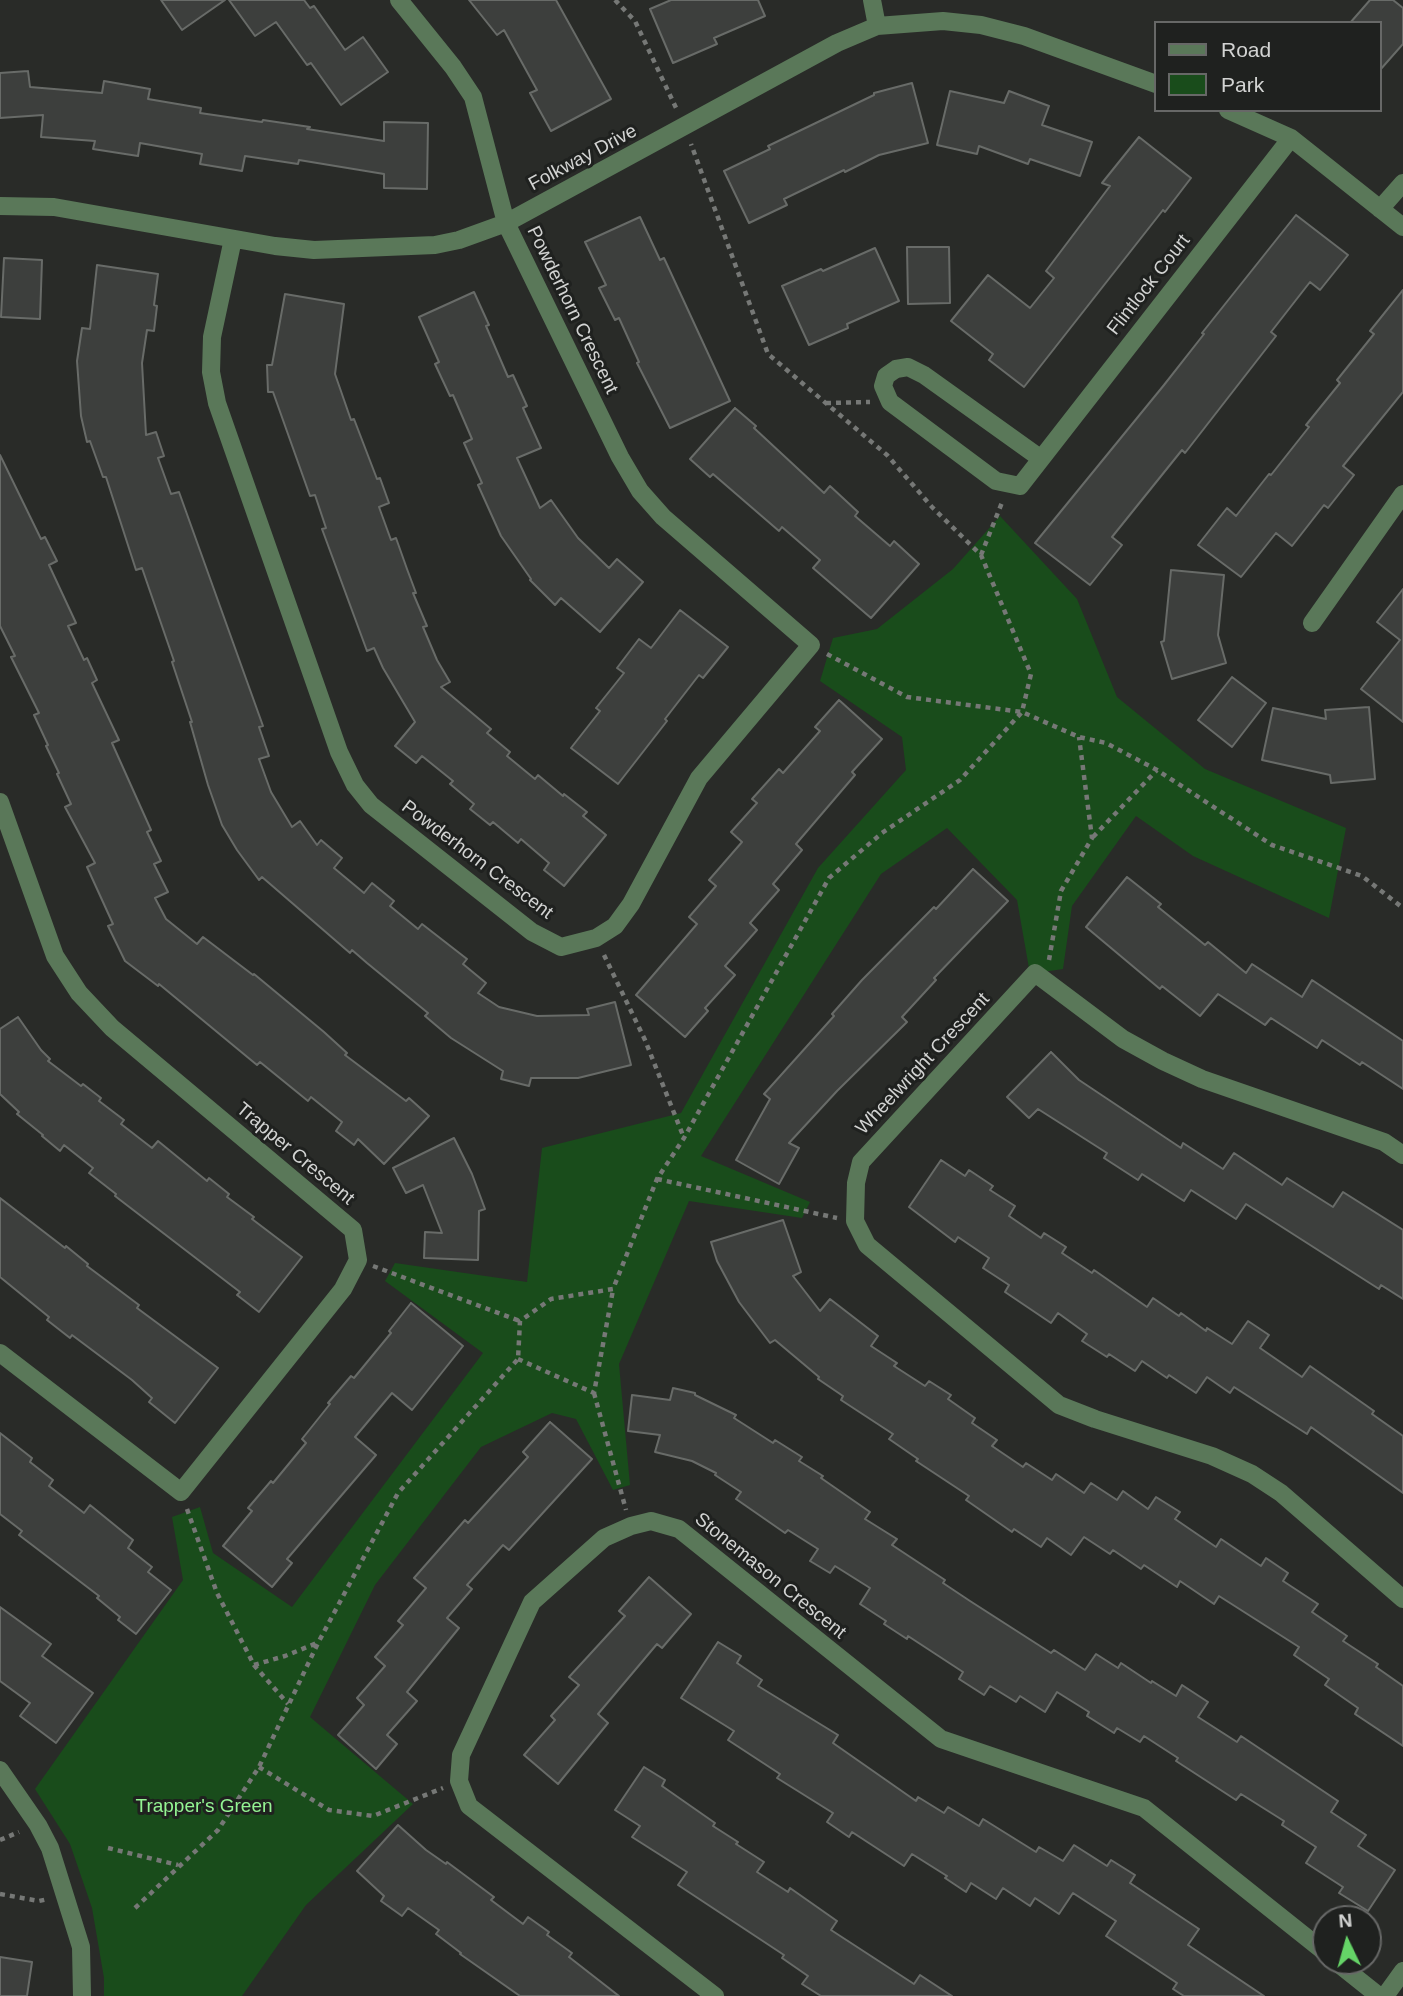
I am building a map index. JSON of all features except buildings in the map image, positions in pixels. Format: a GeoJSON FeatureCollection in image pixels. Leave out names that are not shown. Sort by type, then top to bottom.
{"type":"FeatureCollection","features":[{"type":"Feature","properties":{"kind":"street","name":"Powderhorn Crescent"},"geometry":{"type":"LineString","coordinates":[[233,239],[212,337],[211,372],[217,403],[339,752],[355,785],[371,805],[532,932],[561,947],[596,938],[615,926],[631,904],[699,778],[811,645],[663,517],[640,491],[620,457],[506,223],[473,97],[453,66],[399,0]]}},
{"type":"Feature","properties":{"kind":"street"},"geometry":{"type":"LineString","coordinates":[[872,0],[877,26]]}},
{"type":"Feature","properties":{"kind":"street","name":"Folkway Drive"},"geometry":{"type":"LineString","coordinates":[[0,206],[54,206],[233,239],[314,250],[435,245],[459,240],[506,223],[837,43],[877,26],[943,21],[981,25],[1024,36],[1154,83]]}},
{"type":"Feature","properties":{"kind":"street"},"geometry":{"type":"LineString","coordinates":[[1233,112],[1292,138],[1403,227]]}},
{"type":"Feature","properties":{"kind":"street","name":"Flintlock Court"},"geometry":{"type":"LineString","coordinates":[[1010,483],[1020,486],[1292,138]]}},
{"type":"Feature","properties":{"kind":"street"},"geometry":{"type":"LineString","coordinates":[[1380,209],[1403,183]]}},
{"type":"Feature","properties":{"kind":"street"},"geometry":{"type":"LineString","coordinates":[[1010,483],[996,481],[890,402],[883,386],[886,376],[896,369],[908,367],[924,375],[1040,458]]}},
{"type":"Feature","properties":{"kind":"street"},"geometry":{"type":"LineString","coordinates":[[1312,623],[1403,494]]}},
{"type":"Feature","properties":{"kind":"street","name":"Trapper Crescent"},"geometry":{"type":"LineString","coordinates":[[0,802],[55,956],[79,993],[112,1028],[353,1230],[358,1260]]}},
{"type":"Feature","properties":{"kind":"street","name":"Wheelwright Crescent"},"geometry":{"type":"LineString","coordinates":[[855,1222],[856,1183],[861,1162],[1035,973],[1047,982]]}},
{"type":"Feature","properties":{"kind":"street"},"geometry":{"type":"LineString","coordinates":[[1047,982],[1123,1039],[1163,1061],[1202,1079],[1384,1142],[1403,1155]]}},
{"type":"Feature","properties":{"kind":"street"},"geometry":{"type":"LineString","coordinates":[[855,1222],[867,1245],[1059,1405],[1212,1456],[1252,1474],[1281,1493],[1403,1599]]}},
{"type":"Feature","properties":{"kind":"street"},"geometry":{"type":"LineString","coordinates":[[0,1353],[181,1492],[343,1289],[358,1260]]}},
{"type":"Feature","properties":{"kind":"street","name":"Stonemason Crescent"},"geometry":{"type":"LineString","coordinates":[[459,1781],[461,1755],[532,1602],[604,1538],[631,1526],[651,1521],[679,1529],[941,1739],[1144,1808],[1312,1942]]}},
{"type":"Feature","properties":{"kind":"street"},"geometry":{"type":"LineString","coordinates":[[0,1770],[38,1825],[50,1848],[81,1947],[82,1996]]}},
{"type":"Feature","properties":{"kind":"street"},"geometry":{"type":"LineString","coordinates":[[459,1781],[468,1806],[715,1996]]}},
{"type":"Feature","properties":{"kind":"street"},"geometry":{"type":"LineString","coordinates":[[1385,1996],[1403,1971]]}},
{"type":"Feature","properties":{"kind":"street"},"geometry":{"type":"LineString","coordinates":[[1353,1975],[1379,1996]]}},
{"type":"Feature","properties":{"kind":"path"},"geometry":{"type":"LineString","coordinates":[[615,0],[635,21],[684,127],[768,354],[887,455],[932,507],[981,555],[1031,674],[1022,712],[960,780],[882,833],[829,878],[684,1138],[657,1180],[613,1289],[594,1393],[631,1526]]}},
{"type":"Feature","properties":{"kind":"path"},"geometry":{"type":"LineString","coordinates":[[825,403],[890,402]]}},
{"type":"Feature","properties":{"kind":"path"},"geometry":{"type":"LineString","coordinates":[[981,555],[1010,483]]}},
{"type":"Feature","properties":{"kind":"path"},"geometry":{"type":"LineString","coordinates":[[811,645],[907,696],[1022,712],[1079,737],[1106,743],[1157,771],[1272,845],[1362,876],[1403,908]]}},
{"type":"Feature","properties":{"kind":"path"},"geometry":{"type":"LineString","coordinates":[[1079,737],[1092,838]]}},
{"type":"Feature","properties":{"kind":"path"},"geometry":{"type":"LineString","coordinates":[[1047,982],[1061,891],[1092,838],[1157,771]]}},
{"type":"Feature","properties":{"kind":"path"},"geometry":{"type":"LineString","coordinates":[[596,938],[645,1040],[684,1138]]}},
{"type":"Feature","properties":{"kind":"path"},"geometry":{"type":"LineString","coordinates":[[657,1180],[855,1222]]}},
{"type":"Feature","properties":{"kind":"path"},"geometry":{"type":"LineString","coordinates":[[358,1260],[520,1321]]}},
{"type":"Feature","properties":{"kind":"path"},"geometry":{"type":"LineString","coordinates":[[520,1321],[551,1299],[613,1289]]}},
{"type":"Feature","properties":{"kind":"path"},"geometry":{"type":"LineString","coordinates":[[135,1908],[218,1830],[259,1767],[318,1643],[398,1493],[518,1359],[520,1321]]}},
{"type":"Feature","properties":{"kind":"path"},"geometry":{"type":"LineString","coordinates":[[518,1359],[594,1393]]}},
{"type":"Feature","properties":{"kind":"path"},"geometry":{"type":"LineString","coordinates":[[181,1492],[217,1593],[254,1665],[288,1704]]}},
{"type":"Feature","properties":{"kind":"path"},"geometry":{"type":"LineString","coordinates":[[254,1665],[318,1643]]}},
{"type":"Feature","properties":{"kind":"path"},"geometry":{"type":"LineString","coordinates":[[259,1767],[329,1810],[373,1816],[459,1781]]}},
{"type":"Feature","properties":{"kind":"path"},"geometry":{"type":"LineString","coordinates":[[0,1840],[19,1832]]}},
{"type":"Feature","properties":{"kind":"path"},"geometry":{"type":"LineString","coordinates":[[108,1848],[178,1865]]}},
{"type":"Feature","properties":{"kind":"path"},"geometry":{"type":"LineString","coordinates":[[0,1894],[39,1901],[66,1896]]}},
{"type":"Feature","properties":{"kind":"green space","name":"Trapper's Green"},"geometry":{"type":"Polygon","coordinates":[[[1000,516],[1077,599],[1117,697],[1205,769],[1346,828],[1329,918],[1193,856],[1136,816],[1072,906],[1063,969],[1030,974],[1017,900],[947,828],[881,874],[701,1156],[810,1202],[802,1218],[689,1201],[619,1364],[630,1485],[613,1490],[576,1419],[552,1413],[481,1447],[375,1585],[310,1717],[413,1804],[306,1905],[242,1996],[104,1996],[104,1978],[92,1908],[70,1844],[35,1789],[183,1580],[172,1517],[200,1507],[213,1553],[292,1607],[483,1353],[385,1281],[395,1263],[527,1282],[542,1148],[681,1113],[818,868],[906,770],[902,737],[820,681],[833,638],[877,629],[953,569],[1000,516]]]}}]}
